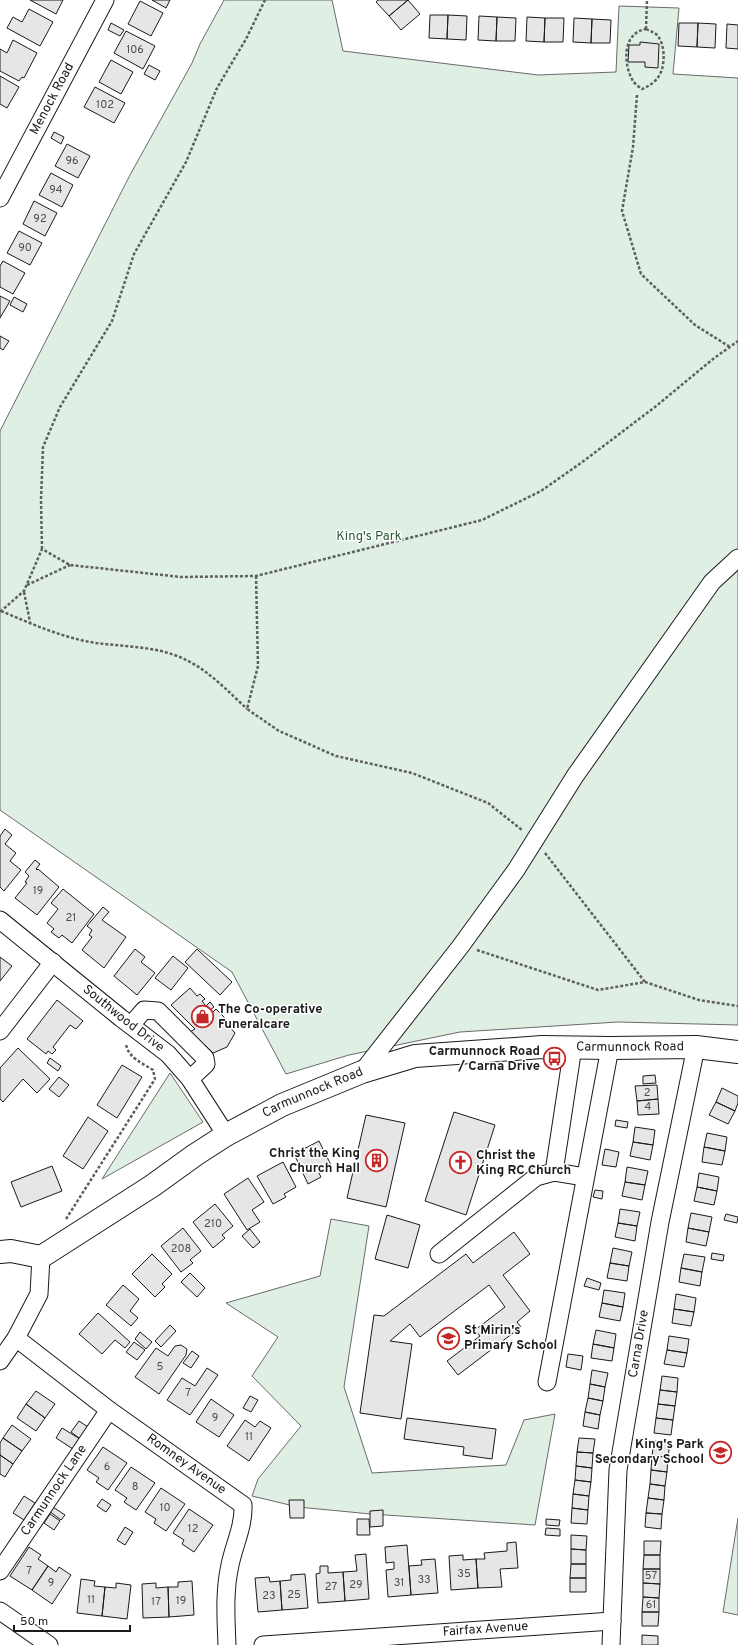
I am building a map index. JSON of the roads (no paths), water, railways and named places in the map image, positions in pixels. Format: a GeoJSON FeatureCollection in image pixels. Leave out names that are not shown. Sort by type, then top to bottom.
{"type":"FeatureCollection","features":[{"type":"Feature","properties":{"kind":"main road","name":"Carmunnock Road"},"geometry":{"type":"LineString","coordinates":[[41,1258],[152,1186],[226,1135],[282,1105],[362,1072],[415,1056],[542,1047],[696,1047],[738,1052]]}},
{"type":"Feature","properties":{"kind":"main road"},"geometry":{"type":"LineString","coordinates":[[0,1252],[11,1251],[41,1258]]}},
{"type":"Feature","properties":{"kind":"street","name":"Menock Road"},"geometry":{"type":"LineString","coordinates":[[0,198],[105,0]]}},
{"type":"Feature","properties":{"kind":"street"},"geometry":{"type":"LineString","coordinates":[[362,1072],[462,945],[516,870],[575,776],[712,582],[738,558]]}},
{"type":"Feature","properties":{"kind":"street","name":"Southwood Drive"},"geometry":{"type":"LineString","coordinates":[[0,920],[168,1054],[190,1079],[226,1135]]}},
{"type":"Feature","properties":{"kind":"street"},"geometry":{"type":"LineString","coordinates":[[0,1031],[53,962]]}},
{"type":"Feature","properties":{"kind":"street"},"geometry":{"type":"LineString","coordinates":[[131,1025],[144,1010],[158,1011],[205,1058],[206,1064],[190,1079]]}},
{"type":"Feature","properties":{"kind":"street","name":"Carna Drive"},"geometry":{"type":"LineString","coordinates":[[611,1645],[618,1470],[660,1222],[696,1047]]}},
{"type":"Feature","properties":{"kind":"street"},"geometry":{"type":"LineString","coordinates":[[554,1172],[573,1048]]}},
{"type":"Feature","properties":{"kind":"street"},"geometry":{"type":"LineString","coordinates":[[547,1382],[610,1048]]}},
{"type":"Feature","properties":{"kind":"street"},"geometry":{"type":"LineString","coordinates":[[439,1254],[536,1177],[554,1172],[585,1177]]}},
{"type":"Feature","properties":{"kind":"street"},"geometry":{"type":"LineString","coordinates":[[0,1361],[16,1338],[39,1294],[41,1258]]}},
{"type":"Feature","properties":{"kind":"street","name":"Romney Avenue"},"geometry":{"type":"LineString","coordinates":[[16,1338],[109,1410],[244,1505],[244,1517],[230,1565],[224,1602],[227,1645]]}},
{"type":"Feature","properties":{"kind":"street","name":"Carmunnock Lane"},"geometry":{"type":"LineString","coordinates":[[0,1571],[109,1410]]}},
{"type":"Feature","properties":{"kind":"street"},"geometry":{"type":"LineString","coordinates":[[0,1611],[49,1645]]}},
{"type":"Feature","properties":{"kind":"street","name":"Fairfax Avenue"},"geometry":{"type":"LineString","coordinates":[[262,1645],[612,1621]]}},
{"type":"Feature","properties":{"kind":"place","name":"The Co-operative Funeralcare"},"geometry":{"type":"Point","coordinates":[203,1017]}},
{"type":"Feature","properties":{"kind":"place","name":"Carmunnock Road / Carna Drive"},"geometry":{"type":"Point","coordinates":[555,1059]}},
{"type":"Feature","properties":{"kind":"place","name":"Christ the King Church Hall"},"geometry":{"type":"Point","coordinates":[376,1161]}},
{"type":"Feature","properties":{"kind":"place","name":"Christ the King RC Church"},"geometry":{"type":"Point","coordinates":[460,1163]}},
{"type":"Feature","properties":{"kind":"place","name":"St Mirin's Primary School"},"geometry":{"type":"Point","coordinates":[449,1338]}},
{"type":"Feature","properties":{"kind":"place","name":"King's Park Secondary School"},"geometry":{"type":"Point","coordinates":[720,1452]}},
{"type":"Feature","properties":{"kind":"park label","name":"King's Park"},"geometry":{"type":"Point","coordinates":[369,537]}}]}
